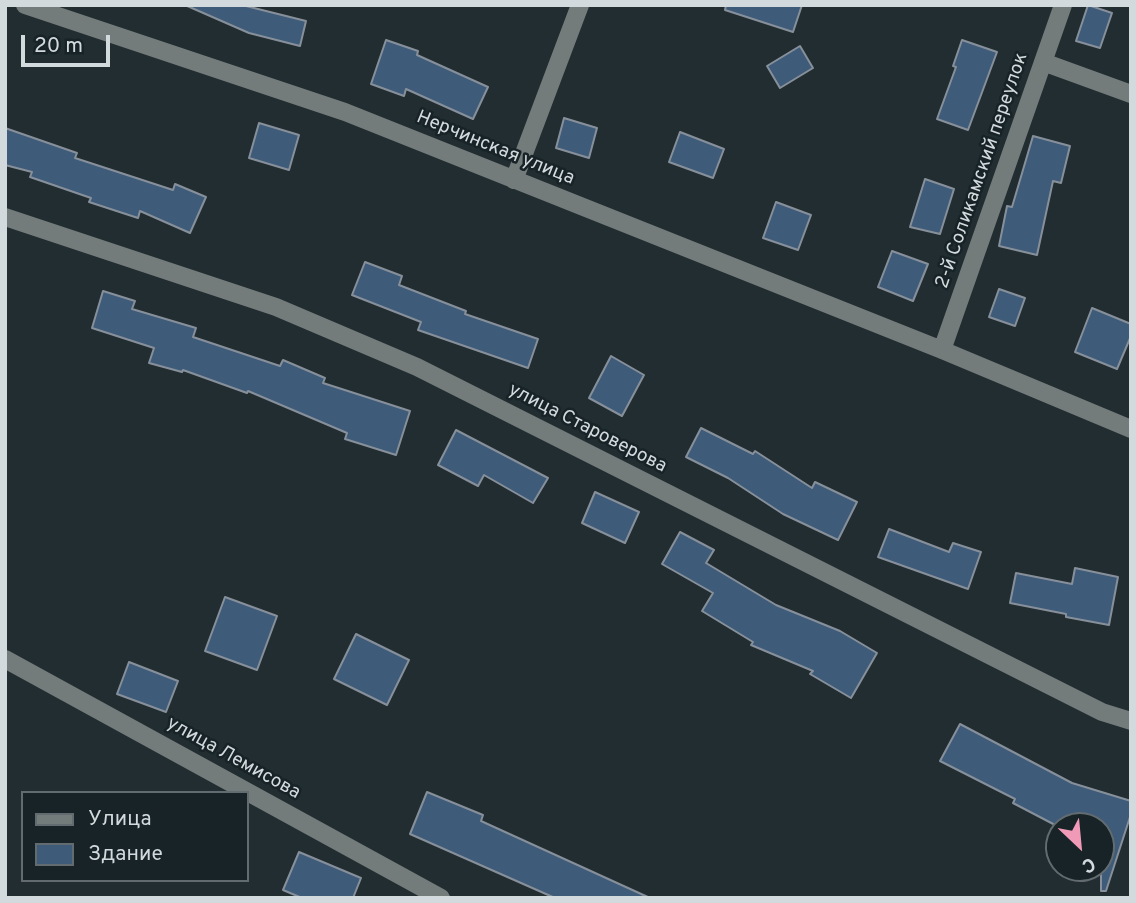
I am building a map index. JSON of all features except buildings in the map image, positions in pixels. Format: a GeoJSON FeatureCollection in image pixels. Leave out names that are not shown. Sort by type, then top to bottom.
{"type":"FeatureCollection","features":[{"type":"Feature","properties":{"kind":"street"},"geometry":{"type":"LineString","coordinates":[[514,180],[580,5]]}},
{"type":"Feature","properties":{"kind":"street","name":"2-й Соликамский переулок"},"geometry":{"type":"LineString","coordinates":[[942,350],[1063,5]]}},
{"type":"Feature","properties":{"kind":"street","name":"Нерчинская улица"},"geometry":{"type":"LineString","coordinates":[[36,7],[345,111],[942,350],[1131,429]]}},
{"type":"Feature","properties":{"kind":"street"},"geometry":{"type":"LineString","coordinates":[[1043,62],[1131,94]]}},
{"type":"Feature","properties":{"kind":"street","name":"улица Староверова"},"geometry":{"type":"LineString","coordinates":[[5,217],[276,307],[417,367],[1102,712],[1131,721]]}},
{"type":"Feature","properties":{"kind":"street","name":"улица Лемисова"},"geometry":{"type":"LineString","coordinates":[[5,659],[246,791]]}},
{"type":"Feature","properties":{"kind":"street","name":"улица Лемисова"},"geometry":{"type":"LineString","coordinates":[[248,792],[441,898]]}}]}
